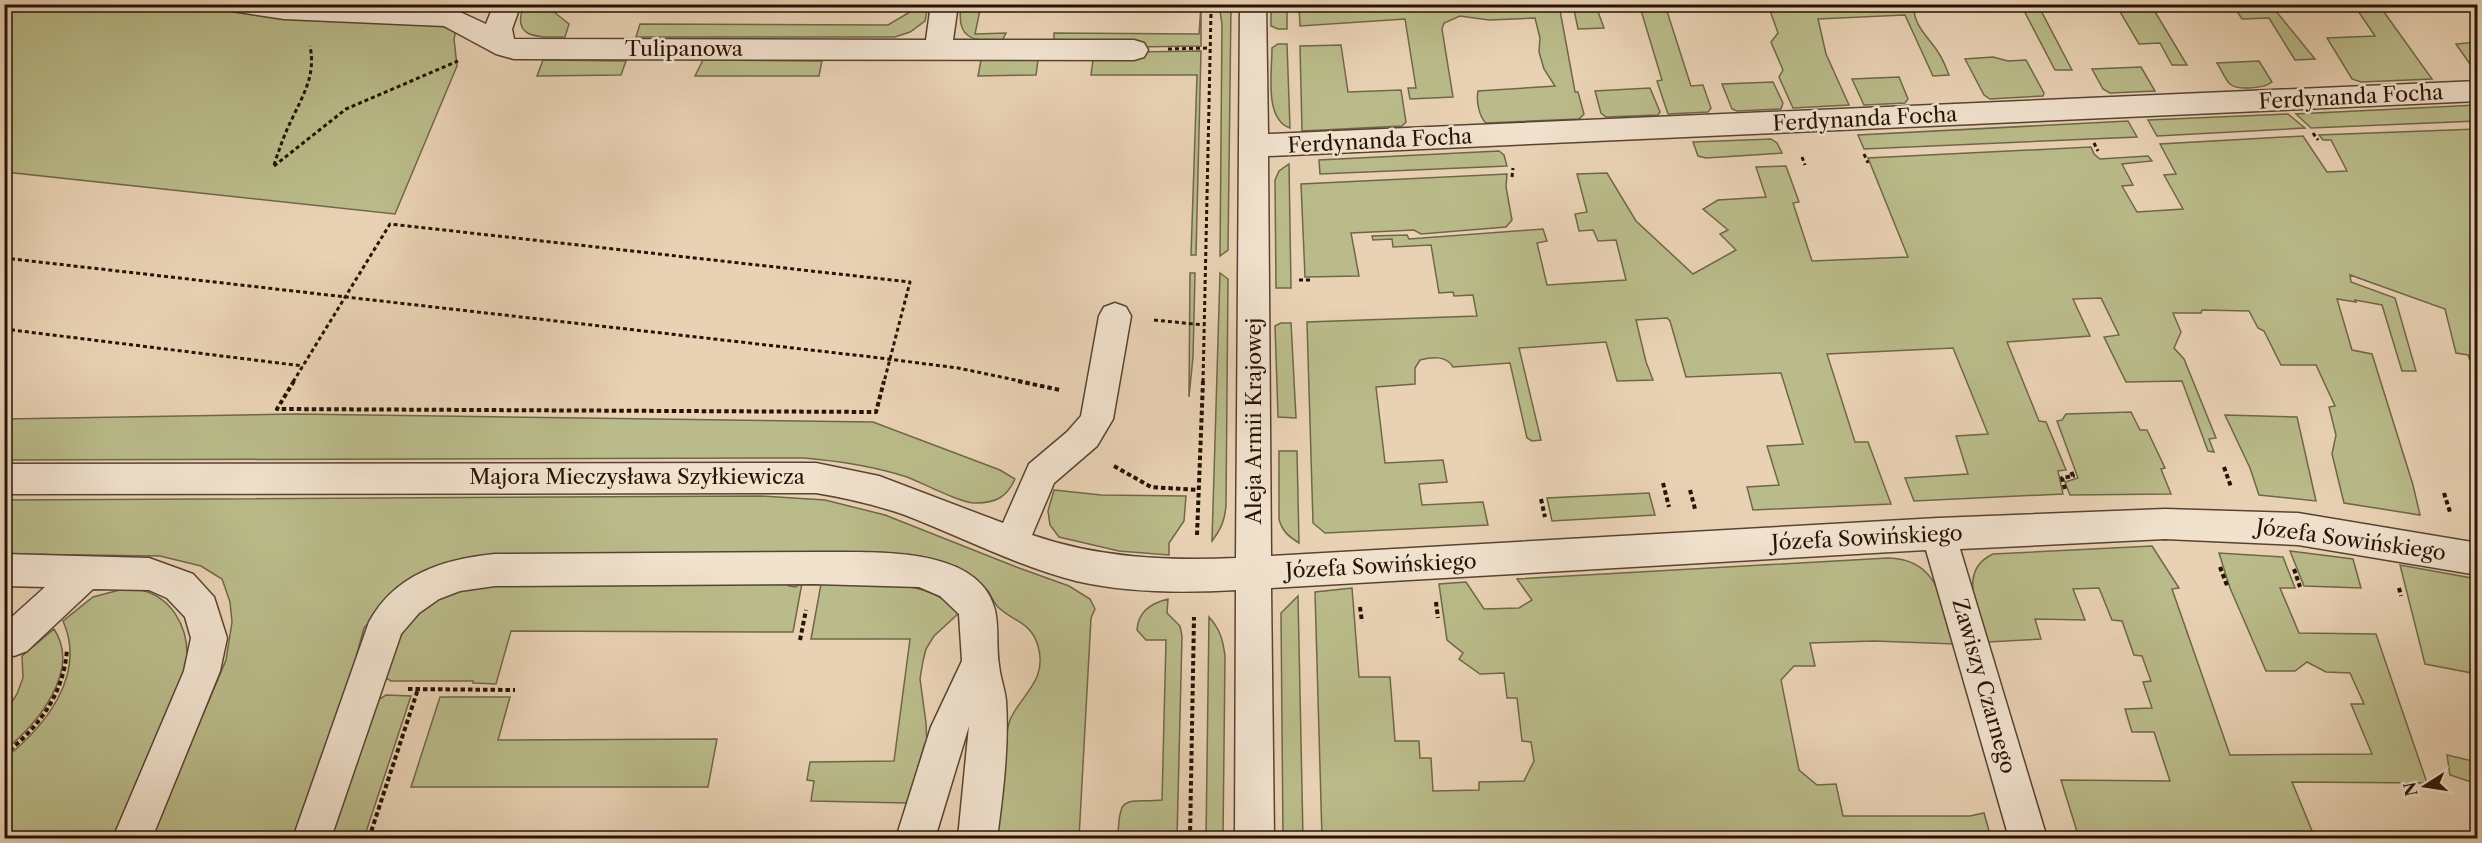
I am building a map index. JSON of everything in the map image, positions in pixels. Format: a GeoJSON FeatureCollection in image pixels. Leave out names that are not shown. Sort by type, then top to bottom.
{"type":"FeatureCollection","features":[{"type":"Feature","properties":{"kind":"street","name":"Tulipanowa"},"geometry":{"type":"LineString","coordinates":[[242,4],[284,10],[449,17],[514,49],[1134,50]]}},
{"type":"Feature","properties":{"kind":"street"},"geometry":{"type":"LineString","coordinates":[[501,44],[497,38],[497,31],[508,4]]}},
{"type":"Feature","properties":{"kind":"street"},"geometry":{"type":"LineString","coordinates":[[938,49],[945,4]]}},
{"type":"Feature","properties":{"kind":"street","name":"Aleja Armii Krajowej"},"geometry":{"type":"LineString","coordinates":[[1253,4],[1254,838]]}},
{"type":"Feature","properties":{"kind":"street","name":"Ferdynanda Focha"},"geometry":{"type":"LineString","coordinates":[[1253,146],[2478,91]]}},
{"type":"Feature","properties":{"kind":"street"},"geometry":{"type":"LineString","coordinates":[[1012,542],[1041,474],[1047,466],[1090,433],[1097,418],[1115,316]]}},
{"type":"Feature","properties":{"kind":"street","name":"Majora Mieczysława Szyłkiewicza"},"geometry":{"type":"LineString","coordinates":[[4,479],[816,478],[844,482],[887,494],[1059,560],[1124,573],[1195,576],[1254,573]]}},
{"type":"Feature","properties":{"kind":"street","name":"Józefa Sowińskiego"},"geometry":{"type":"LineString","coordinates":[[1254,573],[1938,534],[2165,524],[2298,529],[2478,558]]}},
{"type":"Feature","properties":{"kind":"street","name":"Zawiszy Czarnego"},"geometry":{"type":"LineString","coordinates":[[1938,534],[1959,598],[2028,838]]}},
{"type":"Feature","properties":{"kind":"street"},"geometry":{"type":"LineString","coordinates":[[312,838],[365,688],[375,651],[388,623],[405,601],[424,588],[469,572],[495,570],[815,568],[920,571],[959,589],[974,604],[977,610],[980,664],[987,698],[988,732],[978,838]]}},
{"type":"Feature","properties":{"kind":"street"},"geometry":{"type":"LineString","coordinates":[[4,570],[149,574],[180,586],[201,609],[209,638],[202,671],[133,838]]}},
{"type":"Feature","properties":{"kind":"street"},"geometry":{"type":"LineString","coordinates":[[14,639],[85,573]]}},
{"type":"Feature","properties":{"kind":"street"},"geometry":{"type":"LineString","coordinates":[[916,838],[932,777],[963,694],[980,664]]}},
{"type":"Feature","properties":{"kind":"path"},"geometry":{"type":"LineString","coordinates":[[1197,541],[1211,12],[1208,4]]}},
{"type":"Feature","properties":{"kind":"path"},"geometry":{"type":"LineString","coordinates":[[284,10],[298,21],[306,35],[314,67],[310,84],[293,116],[273,166],[346,109],[501,44]]}},
{"type":"Feature","properties":{"kind":"path"},"geometry":{"type":"LineString","coordinates":[[2094,143],[2098,151]]}},
{"type":"Feature","properties":{"kind":"path"},"geometry":{"type":"LineString","coordinates":[[1863,153],[1868,163]]}},
{"type":"Feature","properties":{"kind":"path"},"geometry":{"type":"LineString","coordinates":[[1801,157],[1805,165]]}},
{"type":"Feature","properties":{"kind":"path"},"geometry":{"type":"LineString","coordinates":[[390,224],[910,282],[876,412],[276,410],[346,296],[390,224]]}},
{"type":"Feature","properties":{"kind":"path"},"geometry":{"type":"LineString","coordinates":[[4,258],[891,359],[958,368],[1023,381]]}},
{"type":"Feature","properties":{"kind":"path"},"geometry":{"type":"LineString","coordinates":[[1299,280],[1311,280]]}},
{"type":"Feature","properties":{"kind":"path"},"geometry":{"type":"LineString","coordinates":[[1115,316],[1204,326]]}},
{"type":"Feature","properties":{"kind":"path"},"geometry":{"type":"LineString","coordinates":[[4,329],[303,366]]}},
{"type":"Feature","properties":{"kind":"path"},"geometry":{"type":"LineString","coordinates":[[1077,445],[1151,487],[1198,490]]}},
{"type":"Feature","properties":{"kind":"path"},"geometry":{"type":"LineString","coordinates":[[2067,494],[2062,478],[2073,476],[2071,471]]}},
{"type":"Feature","properties":{"kind":"path"},"geometry":{"type":"LineString","coordinates":[[1663,483],[1671,513]]}},
{"type":"Feature","properties":{"kind":"path"},"geometry":{"type":"LineString","coordinates":[[4,754],[37,723],[48,708],[63,678],[67,657],[65,638],[60,627],[45,611]]}},
{"type":"Feature","properties":{"kind":"path"},"geometry":{"type":"LineString","coordinates":[[800,640],[806,613]]}},
{"type":"Feature","properties":{"kind":"path"},"geometry":{"type":"LineString","coordinates":[[1190,838],[1194,616]]}},
{"type":"Feature","properties":{"kind":"path"},"geometry":{"type":"LineString","coordinates":[[365,688],[515,690]]}},
{"type":"Feature","properties":{"kind":"path"},"geometry":{"type":"LineString","coordinates":[[369,838],[418,689]]}},
{"type":"Feature","properties":{"kind":"green space"},"geometry":{"type":"Polygon","coordinates":[[[550,4],[549,8],[569,24],[565,37],[537,36],[524,31],[521,16],[524,5],[550,4]]]}},
{"type":"Feature","properties":{"kind":"green space"},"geometry":{"type":"Polygon","coordinates":[[[5,5],[154,5],[306,18],[457,26],[454,39],[457,66],[395,214],[5,172],[5,5]]]}},
{"type":"Feature","properties":{"kind":"green space"},"geometry":{"type":"Polygon","coordinates":[[[912,5],[928,5],[925,21],[910,32],[895,37],[636,37],[640,24],[888,25],[910,12],[912,5]]]}},
{"type":"Feature","properties":{"kind":"green space"},"geometry":{"type":"Polygon","coordinates":[[[961,5],[981,5],[975,34],[1006,33],[1002,41],[975,39],[968,36],[961,25],[961,5]]]}},
{"type":"Feature","properties":{"kind":"green space"},"geometry":{"type":"Polygon","coordinates":[[[1201,5],[1201,46],[1136,47],[1054,41],[1054,33],[1199,34],[1201,5]]]}},
{"type":"Feature","properties":{"kind":"green space"},"geometry":{"type":"Polygon","coordinates":[[[1219,5],[1231,5],[1228,250],[1220,256],[1222,24],[1219,5]]]}},
{"type":"Feature","properties":{"kind":"green space"},"geometry":{"type":"Polygon","coordinates":[[[1271,5],[1287,5],[1287,29],[1271,26],[1271,5]]]}},
{"type":"Feature","properties":{"kind":"green space"},"geometry":{"type":"Polygon","coordinates":[[[1299,5],[1559,5],[1575,92],[1578,92],[1584,114],[1579,119],[1486,123],[1482,117],[1478,103],[1478,91],[1555,86],[1544,69],[1539,52],[1540,38],[1535,18],[1489,20],[1460,16],[1444,23],[1442,29],[1453,97],[1410,99],[1408,88],[1416,88],[1405,19],[1300,26],[1299,5]]]}},
{"type":"Feature","properties":{"kind":"green space"},"geometry":{"type":"Polygon","coordinates":[[[1573,5],[1665,5],[1691,86],[1703,85],[1711,108],[1708,112],[1668,114],[1657,81],[1662,80],[1640,7],[1597,9],[1604,28],[1578,29],[1573,5]]]}},
{"type":"Feature","properties":{"kind":"green space"},"geometry":{"type":"Polygon","coordinates":[[[1768,5],[1914,5],[1918,25],[1940,55],[1949,75],[1933,76],[1905,15],[1818,19],[1826,54],[1849,105],[1793,108],[1779,77],[1783,70],[1771,42],[1778,33],[1768,5]]]}},
{"type":"Feature","properties":{"kind":"green space"},"geometry":{"type":"Polygon","coordinates":[[[2021,5],[2038,5],[2072,70],[2055,70],[2021,5]]]}},
{"type":"Feature","properties":{"kind":"green space"},"geometry":{"type":"Polygon","coordinates":[[[2116,5],[2151,5],[2187,65],[2172,65],[2160,43],[2139,44],[2116,5]]]}},
{"type":"Feature","properties":{"kind":"green space"},"geometry":{"type":"Polygon","coordinates":[[[2233,5],[2271,5],[2315,59],[2295,60],[2269,18],[2242,19],[2233,5]]]}},
{"type":"Feature","properties":{"kind":"green space"},"geometry":{"type":"Polygon","coordinates":[[[2354,5],[2379,5],[2432,79],[2361,82],[2352,79],[2327,38],[2375,36],[2354,5]]]}},
{"type":"Feature","properties":{"kind":"green space"},"geometry":{"type":"Polygon","coordinates":[[[2478,42],[2477,74],[2456,44],[2478,42]]]}},
{"type":"Feature","properties":{"kind":"green space"},"geometry":{"type":"Polygon","coordinates":[[[1278,44],[1287,44],[1290,128],[1276,115],[1271,94],[1272,48],[1278,44]]]}},
{"type":"Feature","properties":{"kind":"green space"},"geometry":{"type":"Polygon","coordinates":[[[1341,45],[1348,92],[1401,90],[1406,122],[1402,126],[1302,131],[1300,46],[1341,45]]]}},
{"type":"Feature","properties":{"kind":"green space"},"geometry":{"type":"Polygon","coordinates":[[[1201,51],[1196,255],[1191,255],[1197,75],[1091,75],[1093,60],[1135,52],[1201,51]]]}},
{"type":"Feature","properties":{"kind":"green space"},"geometry":{"type":"Polygon","coordinates":[[[1993,57],[2008,61],[2026,60],[2044,93],[2043,96],[1990,99],[1984,95],[1965,59],[1993,57]]]}},
{"type":"Feature","properties":{"kind":"green space"},"geometry":{"type":"Polygon","coordinates":[[[543,60],[626,61],[621,75],[537,76],[543,60]]]}},
{"type":"Feature","properties":{"kind":"green space"},"geometry":{"type":"Polygon","coordinates":[[[703,60],[822,61],[819,76],[695,76],[703,60]]]}},
{"type":"Feature","properties":{"kind":"green space"},"geometry":{"type":"Polygon","coordinates":[[[981,60],[1038,60],[1036,75],[978,76],[981,60]]]}},
{"type":"Feature","properties":{"kind":"green space"},"geometry":{"type":"Polygon","coordinates":[[[2259,61],[2272,82],[2251,88],[2230,84],[2217,63],[2259,61]]]}},
{"type":"Feature","properties":{"kind":"green space"},"geometry":{"type":"Polygon","coordinates":[[[2141,67],[2155,91],[2110,93],[2103,89],[2092,69],[2141,67]]]}},
{"type":"Feature","properties":{"kind":"green space"},"geometry":{"type":"Polygon","coordinates":[[[1899,77],[1908,99],[1905,103],[1864,105],[1852,79],[1899,77]]]}},
{"type":"Feature","properties":{"kind":"green space"},"geometry":{"type":"Polygon","coordinates":[[[1773,82],[1783,103],[1781,109],[1737,111],[1732,109],[1722,84],[1773,82]]]}},
{"type":"Feature","properties":{"kind":"green space"},"geometry":{"type":"Polygon","coordinates":[[[1650,88],[1660,112],[1658,115],[1606,117],[1601,113],[1595,91],[1650,88]]]}},
{"type":"Feature","properties":{"kind":"green space"},"geometry":{"type":"Polygon","coordinates":[[[2477,105],[2477,121],[2311,128],[2296,114],[2477,105]]]}},
{"type":"Feature","properties":{"kind":"green space"},"geometry":{"type":"Polygon","coordinates":[[[2288,114],[2305,128],[2157,136],[2148,120],[2288,114]]]}},
{"type":"Feature","properties":{"kind":"green space"},"geometry":{"type":"Polygon","coordinates":[[[2128,121],[2137,137],[1864,149],[1858,135],[2128,121]]]}},
{"type":"Feature","properties":{"kind":"green space"},"geometry":{"type":"Polygon","coordinates":[[[2477,129],[2477,380],[2468,355],[2456,353],[2445,309],[2350,275],[2351,282],[2395,298],[2416,371],[2402,371],[2382,305],[2337,299],[2352,350],[2372,354],[2413,485],[2420,515],[2344,503],[2332,454],[2336,435],[2329,407],[2335,406],[2316,365],[2281,365],[2264,331],[2258,328],[2249,311],[2202,310],[2201,313],[2173,313],[2181,332],[2174,348],[2184,359],[2216,438],[2209,439],[2214,452],[2208,451],[2182,381],[2126,382],[2104,337],[2119,335],[2101,298],[2073,299],[2090,336],[2007,342],[2039,421],[2046,422],[2066,470],[2058,471],[2063,494],[1914,501],[1905,478],[1968,474],[1956,436],[1988,434],[1953,348],[1827,354],[1855,442],[1868,442],[1891,504],[1753,510],[1747,487],[1779,485],[1767,446],[1803,444],[1781,373],[1686,377],[1670,321],[1667,318],[1636,320],[1646,362],[1653,380],[1617,381],[1606,342],[1519,348],[1541,440],[1532,441],[1527,438],[1510,363],[1453,367],[1447,360],[1425,359],[1420,360],[1415,368],[1415,384],[1376,387],[1385,463],[1443,460],[1447,482],[1419,484],[1422,505],[1483,502],[1488,525],[1325,533],[1313,523],[1307,322],[1477,316],[1473,295],[1454,296],[1453,292],[1439,293],[1431,245],[1393,247],[1392,239],[1373,240],[1372,236],[1407,235],[1409,239],[1543,229],[1547,241],[1537,243],[1547,285],[1626,280],[1616,240],[1598,241],[1593,230],[1579,231],[1575,214],[1587,212],[1577,174],[1607,173],[1636,221],[1693,274],[1736,250],[1720,234],[1728,230],[1703,209],[1718,200],[1766,197],[1756,167],[1786,166],[1799,202],[1793,203],[1812,261],[1908,257],[1868,158],[2091,147],[2100,159],[2148,156],[2152,161],[2122,164],[2133,185],[2122,186],[2137,212],[2183,209],[2164,175],[2176,174],[2160,144],[2303,136],[2327,172],[2347,171],[2331,140],[2323,140],[2319,135],[2477,129]]]}},
{"type":"Feature","properties":{"kind":"green space"},"geometry":{"type":"Polygon","coordinates":[[[1771,139],[1777,143],[1782,153],[1706,158],[1698,156],[1693,142],[1771,139]]]}},
{"type":"Feature","properties":{"kind":"green space"},"geometry":{"type":"Polygon","coordinates":[[[1499,151],[1504,155],[1507,166],[1320,174],[1319,160],[1499,151]]]}},
{"type":"Feature","properties":{"kind":"green space"},"geometry":{"type":"Polygon","coordinates":[[[1289,164],[1291,288],[1276,288],[1275,180],[1279,171],[1289,164]]]}},
{"type":"Feature","properties":{"kind":"green space"},"geometry":{"type":"Polygon","coordinates":[[[1507,174],[1506,187],[1512,220],[1506,227],[1421,234],[1414,230],[1351,233],[1359,276],[1305,277],[1301,184],[1507,174]]]}},
{"type":"Feature","properties":{"kind":"green space"},"geometry":{"type":"Polygon","coordinates":[[[1190,273],[1195,273],[1193,357],[1189,397],[1190,273]]]}},
{"type":"Feature","properties":{"kind":"green space"},"geometry":{"type":"Polygon","coordinates":[[[1220,273],[1228,279],[1226,505],[1222,524],[1212,541],[1220,273]]]}},
{"type":"Feature","properties":{"kind":"green space"},"geometry":{"type":"Polygon","coordinates":[[[1281,323],[1291,323],[1296,418],[1278,417],[1275,326],[1281,323]]]}},
{"type":"Feature","properties":{"kind":"green space"},"geometry":{"type":"Polygon","coordinates":[[[2131,412],[2140,430],[2147,430],[2165,468],[2161,469],[2171,494],[2070,495],[2065,482],[2078,478],[2057,421],[2062,420],[2066,414],[2131,412]]]}},
{"type":"Feature","properties":{"kind":"green space"},"geometry":{"type":"Polygon","coordinates":[[[295,414],[873,422],[1000,470],[1015,479],[1000,498],[976,503],[942,493],[894,473],[856,464],[804,458],[5,460],[5,419],[295,414]]]}},
{"type":"Feature","properties":{"kind":"green space"},"geometry":{"type":"Polygon","coordinates":[[[2225,415],[2297,417],[2316,501],[2259,495],[2250,468],[2225,415]]]}},
{"type":"Feature","properties":{"kind":"green space"},"geometry":{"type":"Polygon","coordinates":[[[1279,451],[1297,451],[1299,543],[1286,533],[1279,519],[1279,451]]]}},
{"type":"Feature","properties":{"kind":"green space"},"geometry":{"type":"Polygon","coordinates":[[[1054,490],[1101,495],[1186,496],[1184,521],[1169,543],[1169,555],[1119,551],[1059,537],[1050,525],[1048,511],[1054,490]]]}},
{"type":"Feature","properties":{"kind":"green space"},"geometry":{"type":"Polygon","coordinates":[[[1649,493],[1655,515],[1552,521],[1547,498],[1649,493]]]}},
{"type":"Feature","properties":{"kind":"green space"},"geometry":{"type":"Polygon","coordinates":[[[761,496],[825,500],[885,515],[1069,586],[1090,599],[1095,609],[1091,618],[1079,838],[997,838],[1007,731],[1010,720],[1036,678],[1040,658],[1038,646],[1031,631],[1002,611],[987,590],[971,576],[952,565],[909,555],[498,556],[400,590],[364,628],[346,694],[295,838],[151,838],[226,660],[232,622],[230,602],[222,579],[201,566],[160,556],[5,554],[5,500],[761,496]]]}},
{"type":"Feature","properties":{"kind":"green space"},"geometry":{"type":"Polygon","coordinates":[[[2152,546],[2179,588],[2172,589],[2230,755],[2372,754],[2351,704],[2364,704],[2350,673],[2326,672],[2307,662],[2295,671],[2266,671],[2230,588],[2219,553],[2283,557],[2295,588],[2280,588],[2299,633],[2376,634],[2427,783],[2292,782],[2315,838],[2079,838],[2061,780],[2170,781],[2154,732],[2132,732],[2125,709],[2152,708],[2143,682],[2151,681],[2142,656],[2134,655],[2122,621],[2112,620],[2099,588],[2073,589],[2085,620],[2035,619],[2041,639],[1988,642],[1973,593],[1975,571],[1982,561],[1993,554],[2152,546]]]}},
{"type":"Feature","properties":{"kind":"green space"},"geometry":{"type":"Polygon","coordinates":[[[2290,551],[2353,559],[2361,588],[2304,586],[2290,551]]]}},
{"type":"Feature","properties":{"kind":"green space"},"geometry":{"type":"Polygon","coordinates":[[[1888,558],[1905,560],[1919,566],[1929,575],[1942,599],[1955,644],[1874,641],[1810,643],[1815,666],[1794,666],[1781,680],[1799,770],[1817,785],[1836,784],[1843,816],[1970,816],[1984,813],[1991,838],[1322,838],[1315,592],[1352,588],[1359,677],[1390,677],[1395,741],[1419,741],[1420,758],[1431,758],[1433,791],[1479,790],[1479,782],[1524,781],[1534,761],[1531,742],[1522,741],[1517,698],[1507,698],[1504,673],[1480,674],[1459,659],[1463,653],[1447,640],[1439,584],[1466,582],[1484,609],[1519,608],[1532,600],[1517,579],[1888,558]]]}},
{"type":"Feature","properties":{"kind":"green space"},"geometry":{"type":"Polygon","coordinates":[[[2400,565],[2477,579],[2477,674],[2425,664],[2400,565]]]}},
{"type":"Feature","properties":{"kind":"green space"},"geometry":{"type":"Polygon","coordinates":[[[802,583],[793,632],[511,631],[496,684],[473,683],[473,681],[391,681],[384,677],[397,639],[420,610],[451,592],[484,585],[787,584],[796,587],[802,583]]]}},
{"type":"Feature","properties":{"kind":"green space"},"geometry":{"type":"Polygon","coordinates":[[[821,584],[913,587],[946,601],[959,613],[934,636],[926,649],[920,679],[927,745],[924,746],[908,803],[811,801],[814,781],[807,780],[810,762],[894,761],[910,639],[811,639],[821,584]]]}},
{"type":"Feature","properties":{"kind":"green space"},"geometry":{"type":"Polygon","coordinates":[[[127,588],[142,590],[167,604],[182,626],[187,654],[185,677],[180,692],[116,838],[5,838],[4,759],[34,732],[47,716],[66,680],[70,661],[69,641],[63,621],[93,597],[127,588]]]}},
{"type":"Feature","properties":{"kind":"green space"},"geometry":{"type":"Polygon","coordinates":[[[1298,596],[1303,838],[1283,838],[1281,613],[1298,596]]]}},
{"type":"Feature","properties":{"kind":"green space"},"geometry":{"type":"Polygon","coordinates":[[[1168,599],[1167,613],[1180,626],[1182,636],[1177,838],[1118,838],[1120,814],[1126,803],[1162,800],[1166,640],[1146,640],[1137,630],[1140,618],[1146,609],[1168,599]]]}},
{"type":"Feature","properties":{"kind":"green space"},"geometry":{"type":"Polygon","coordinates":[[[1209,617],[1220,635],[1225,656],[1223,838],[1206,838],[1209,617]]]}},
{"type":"Feature","properties":{"kind":"green space"},"geometry":{"type":"Polygon","coordinates":[[[54,629],[61,645],[63,662],[59,679],[42,712],[5,750],[5,713],[17,694],[23,678],[22,656],[54,629]]]}},
{"type":"Feature","properties":{"kind":"green space"},"geometry":{"type":"Polygon","coordinates":[[[386,695],[411,696],[364,838],[330,838],[378,700],[386,695]]]}},
{"type":"Feature","properties":{"kind":"green space"},"geometry":{"type":"Polygon","coordinates":[[[440,697],[510,697],[498,740],[717,739],[708,787],[411,787],[440,697]]]}},
{"type":"Feature","properties":{"kind":"green space"},"geometry":{"type":"Polygon","coordinates":[[[2447,755],[2477,762],[2477,784],[2450,775],[2447,755]]]}}]}
